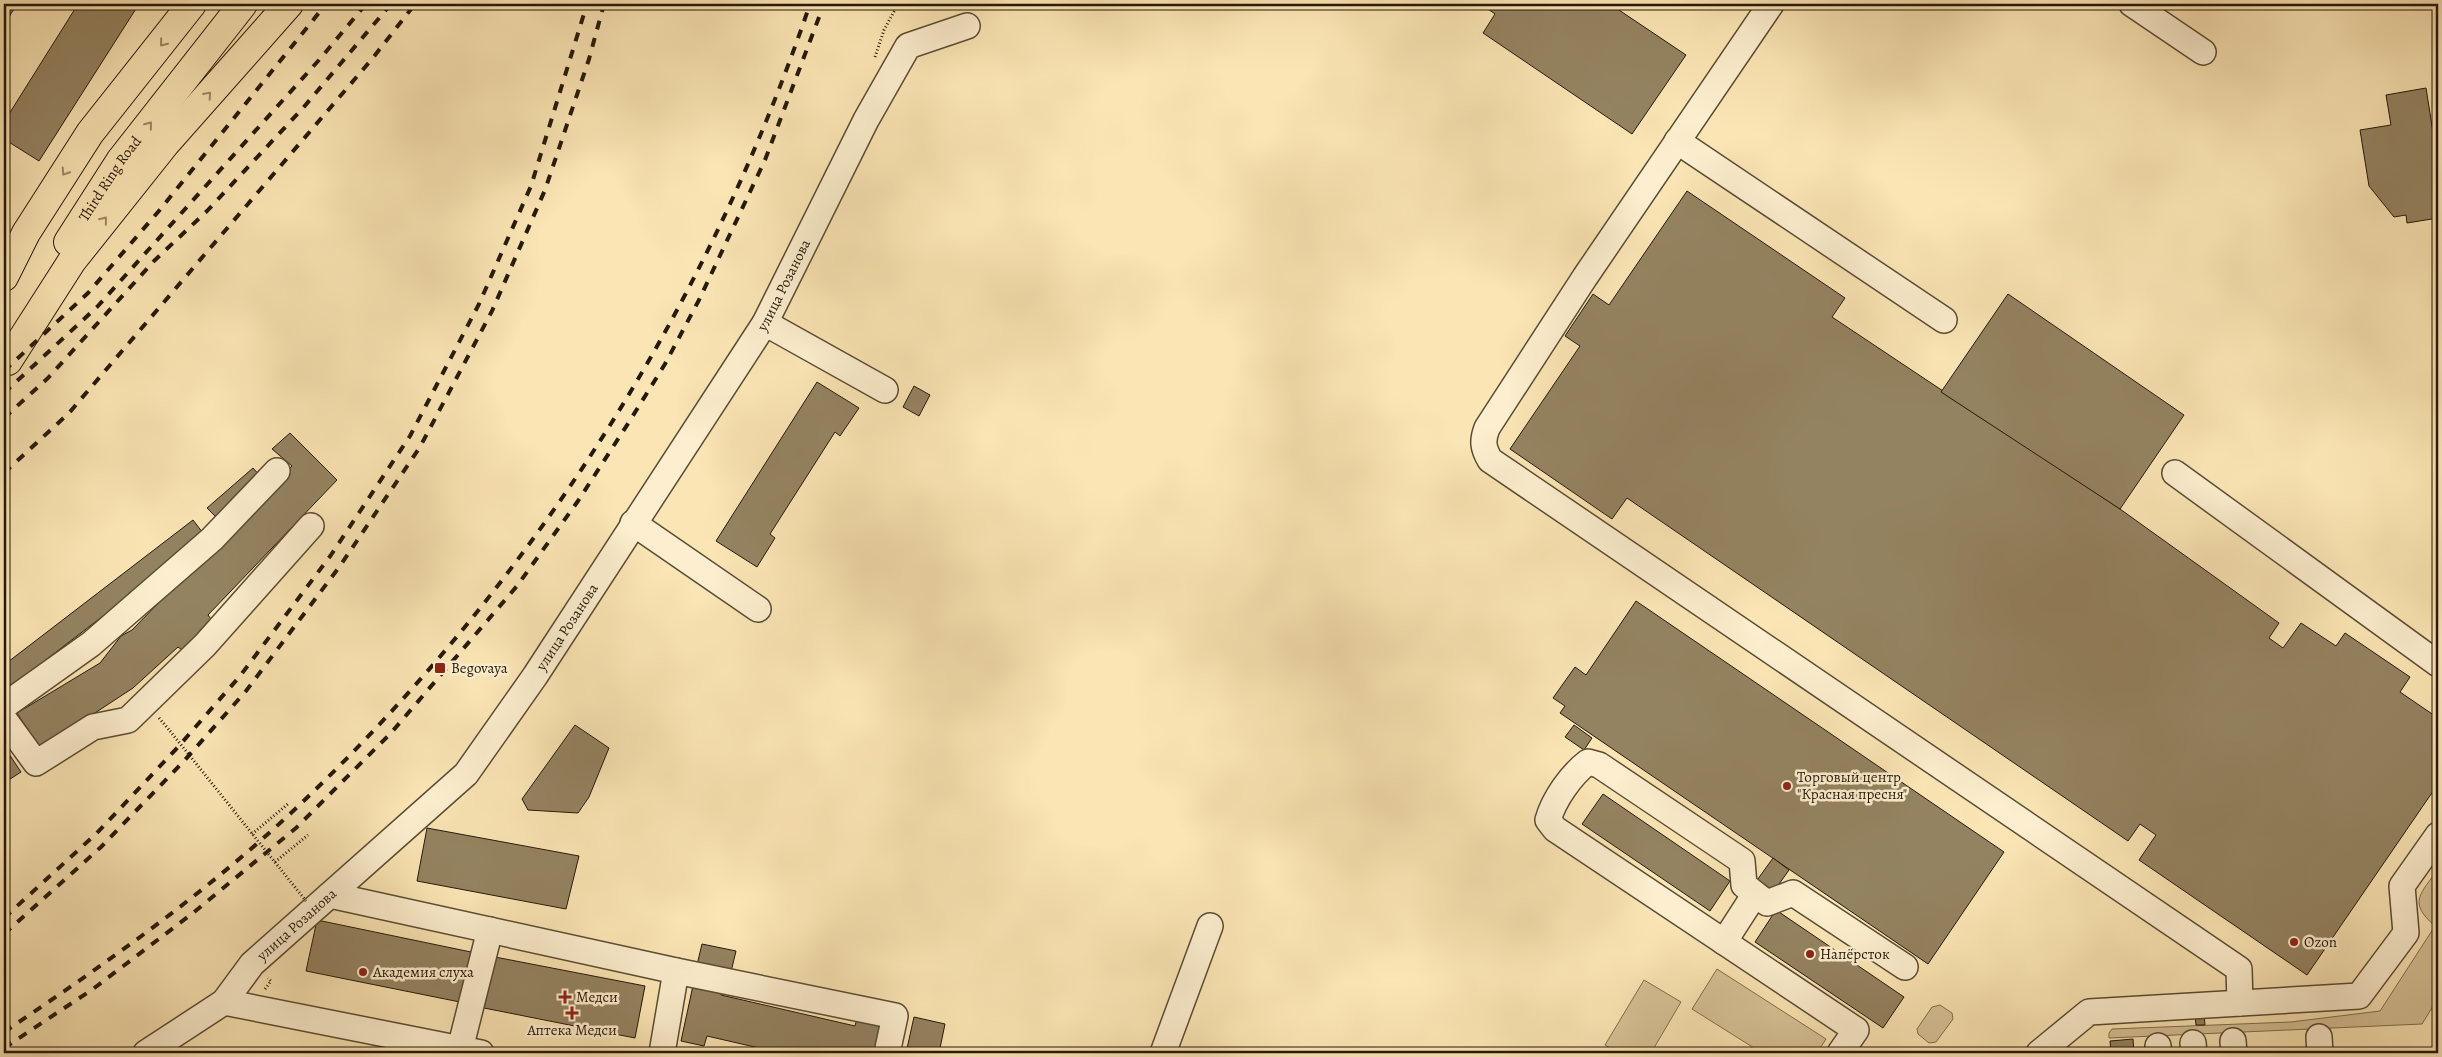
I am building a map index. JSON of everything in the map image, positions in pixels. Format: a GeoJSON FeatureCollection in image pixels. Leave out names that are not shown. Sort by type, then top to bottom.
{"type":"FeatureCollection","features":[{"type":"Feature","properties":{"kind":"main road"},"geometry":{"type":"LineString","coordinates":[[4,277],[26,233],[90,133],[192,4]]}},
{"type":"Feature","properties":{"kind":"main road","name":"Third Ring Road"},"geometry":{"type":"LineString","coordinates":[[6,365],[38,294],[84,216],[120,161],[212,46],[242,4]]}},
{"type":"Feature","properties":{"kind":"main road"},"geometry":{"type":"LineString","coordinates":[[6,365],[72,261],[166,143],[289,4]]}},
{"type":"Feature","properties":{"kind":"street"},"geometry":{"type":"LineString","coordinates":[[1771,4],[1677,141],[1487,428],[1483,444],[1490,460],[2238,969],[2240,1003]]}},
{"type":"Feature","properties":{"kind":"street"},"geometry":{"type":"LineString","coordinates":[[2132,4],[2203,52]]}},
{"type":"Feature","properties":{"kind":"street","name":"улица Розанова"},"geometry":{"type":"LineString","coordinates":[[146,1053],[224,1002],[252,964],[466,774],[535,676],[765,323],[874,106],[908,46],[967,26]]}},
{"type":"Feature","properties":{"kind":"street"},"geometry":{"type":"LineString","coordinates":[[1677,141],[1944,320]]}},
{"type":"Feature","properties":{"kind":"street"},"geometry":{"type":"LineString","coordinates":[[765,323],[885,390]]}},
{"type":"Feature","properties":{"kind":"street"},"geometry":{"type":"LineString","coordinates":[[4,706],[91,644],[212,539],[277,471]]}},
{"type":"Feature","properties":{"kind":"street"},"geometry":{"type":"LineString","coordinates":[[2175,473],[2438,664]]}},
{"type":"Feature","properties":{"kind":"street"},"geometry":{"type":"LineString","coordinates":[[633,524],[758,609]]}},
{"type":"Feature","properties":{"kind":"street"},"geometry":{"type":"LineString","coordinates":[[4,719],[36,763],[93,727],[128,720],[205,645],[311,526]]}},
{"type":"Feature","properties":{"kind":"street"},"geometry":{"type":"LineString","coordinates":[[1840,1053],[1856,1030],[1555,829],[1548,820],[1550,810],[1578,770],[1588,762],[1599,765],[1742,861],[1744,885],[1767,903],[1793,893],[1905,967]]}},
{"type":"Feature","properties":{"kind":"street"},"geometry":{"type":"LineString","coordinates":[[2039,1053],[2089,1012],[2359,996],[2406,933],[2402,886],[2438,835]]}},
{"type":"Feature","properties":{"kind":"street"},"geometry":{"type":"LineString","coordinates":[[1724,942],[1755,894]]}},
{"type":"Feature","properties":{"kind":"street"},"geometry":{"type":"LineString","coordinates":[[330,895],[676,971],[895,1016],[887,1053]]}},
{"type":"Feature","properties":{"kind":"street"},"geometry":{"type":"LineString","coordinates":[[1163,1053],[1210,926]]}},
{"type":"Feature","properties":{"kind":"street"},"geometry":{"type":"LineString","coordinates":[[224,1002],[466,1052],[490,930]]}},
{"type":"Feature","properties":{"kind":"street"},"geometry":{"type":"LineString","coordinates":[[662,1053],[676,971]]}},
{"type":"Feature","properties":{"kind":"path"},"geometry":{"type":"LineString","coordinates":[[154,712],[306,901]]}},
{"type":"Feature","properties":{"kind":"path"},"geometry":{"type":"LineString","coordinates":[[252,834],[288,803]]}},
{"type":"Feature","properties":{"kind":"path"},"geometry":{"type":"LineString","coordinates":[[275,862],[308,835]]}},
{"type":"Feature","properties":{"kind":"shaded area"},"geometry":{"type":"Polygon","coordinates":[[[2438,869],[2438,998],[2422,1024],[2109,1038],[2109,1033],[2112,1029],[2291,1022],[2380,1011],[2435,926],[2426,918],[2419,904],[2422,892],[2438,869]]]}},
{"type":"Feature","properties":{"kind":"shaded area"},"geometry":{"type":"Polygon","coordinates":[[[1717,969],[1826,1039],[1817,1053],[1762,1053],[1692,1009],[1717,969]]]}},
{"type":"Feature","properties":{"kind":"shaded area"},"geometry":{"type":"Polygon","coordinates":[[[1644,980],[1681,1002],[1651,1053],[1619,1053],[1605,1045],[1644,980]]]}},
{"type":"Feature","properties":{"kind":"shaded area"},"geometry":{"type":"Polygon","coordinates":[[[1940,1005],[1952,1013],[1953,1019],[1936,1042],[1929,1043],[1918,1034],[1917,1029],[1932,1007],[1940,1005]]]}},
{"type":"Feature","properties":{"kind":"building"},"geometry":{"type":"Polygon","coordinates":[[[4,4],[17,4],[4,25],[4,4]]]}},
{"type":"Feature","properties":{"kind":"building"},"geometry":{"type":"Polygon","coordinates":[[[78,4],[139,4],[39,161],[4,139],[4,122],[78,4]]]}},
{"type":"Feature","properties":{"kind":"building"},"geometry":{"type":"Polygon","coordinates":[[[1481,4],[1610,4],[1686,55],[1632,134],[1483,33],[1495,14],[1481,4]]]}},
{"type":"Feature","properties":{"kind":"building"},"geometry":{"type":"Polygon","coordinates":[[[2426,88],[2438,164],[2438,218],[2407,223],[2406,215],[2394,217],[2369,186],[2360,130],[2391,125],[2386,95],[2426,88]]]}},
{"type":"Feature","properties":{"kind":"building"},"geometry":{"type":"Polygon","coordinates":[[[1687,191],[1845,298],[1832,317],[2120,509],[2279,623],[2269,638],[2283,648],[2301,623],[2336,646],[2345,633],[2410,677],[2400,692],[2438,718],[2438,784],[2307,975],[2139,860],[2156,835],[2140,824],[2128,841],[1627,498],[1612,519],[1510,449],[1580,346],[1565,336],[1593,294],[1609,305],[1687,191]]]}},
{"type":"Feature","properties":{"kind":"building"},"geometry":{"type":"Polygon","coordinates":[[[2008,294],[2184,415],[2120,509],[1941,392],[2008,294]]]}},
{"type":"Feature","properties":{"kind":"building"},"geometry":{"type":"Polygon","coordinates":[[[817,382],[859,408],[840,436],[835,432],[770,534],[775,538],[757,567],[716,541],[817,382]]]}},
{"type":"Feature","properties":{"kind":"building"},"geometry":{"type":"Polygon","coordinates":[[[914,386],[930,395],[919,416],[903,407],[914,386]]]}},
{"type":"Feature","properties":{"kind":"building"},"geometry":{"type":"Polygon","coordinates":[[[290,433],[337,480],[208,615],[211,619],[182,650],[178,647],[133,688],[40,749],[17,713],[100,663],[121,636],[132,630],[292,466],[272,449],[290,433]]]}},
{"type":"Feature","properties":{"kind":"building"},"geometry":{"type":"Polygon","coordinates":[[[253,468],[262,478],[216,517],[207,508],[253,468]]]}},
{"type":"Feature","properties":{"kind":"building"},"geometry":{"type":"Polygon","coordinates":[[[193,520],[206,537],[4,692],[4,665],[193,520]]]}},
{"type":"Feature","properties":{"kind":"building","name":"Торговый центр \"Красная пресня\""},"geometry":{"type":"Polygon","coordinates":[[[1636,601],[2004,852],[1928,964],[1560,713],[1565,706],[1553,698],[1575,667],[1586,675],[1636,601]]]}},
{"type":"Feature","properties":{"kind":"building"},"geometry":{"type":"Polygon","coordinates":[[[575,725],[609,748],[589,797],[578,813],[528,810],[522,799],[575,725]]]}},
{"type":"Feature","properties":{"kind":"building"},"geometry":{"type":"Polygon","coordinates":[[[1574,725],[1592,738],[1584,750],[1565,737],[1574,725]]]}},
{"type":"Feature","properties":{"kind":"building"},"geometry":{"type":"Polygon","coordinates":[[[4,746],[11,757],[4,761],[4,746]]]}},
{"type":"Feature","properties":{"kind":"building"},"geometry":{"type":"Polygon","coordinates":[[[11,757],[21,772],[4,783],[4,761],[11,757]]]}},
{"type":"Feature","properties":{"kind":"building"},"geometry":{"type":"Polygon","coordinates":[[[1603,794],[1730,881],[1710,911],[1582,824],[1603,794]]]}},
{"type":"Feature","properties":{"kind":"building"},"geometry":{"type":"Polygon","coordinates":[[[427,828],[579,856],[566,909],[417,881],[427,828]]]}},
{"type":"Feature","properties":{"kind":"building"},"geometry":{"type":"Polygon","coordinates":[[[1773,858],[1789,870],[1772,894],[1755,883],[1773,858]]]}},
{"type":"Feature","properties":{"kind":"building"},"geometry":{"type":"Polygon","coordinates":[[[1776,910],[1904,997],[1883,1028],[1755,942],[1776,910]]]}},
{"type":"Feature","properties":{"kind":"building"},"geometry":{"type":"Polygon","coordinates":[[[317,920],[471,952],[460,1002],[306,971],[317,920]]]}},
{"type":"Feature","properties":{"kind":"building"},"geometry":{"type":"Polygon","coordinates":[[[702,944],[736,951],[730,976],[696,969],[702,944]]]}},
{"type":"Feature","properties":{"kind":"building","name":"Медси"},"geometry":{"type":"Polygon","coordinates":[[[495,957],[645,986],[635,1038],[484,1008],[495,957]]]}},
{"type":"Feature","properties":{"kind":"building"},"geometry":{"type":"Polygon","coordinates":[[[694,981],[723,987],[721,995],[855,1026],[858,1014],[886,1020],[878,1053],[758,1053],[759,1048],[707,1036],[704,1046],[681,1041],[694,981]]]}},
{"type":"Feature","properties":{"kind":"building"},"geometry":{"type":"Polygon","coordinates":[[[2195,1015],[2204,1015],[2205,1025],[2196,1025],[2195,1015]]]}},
{"type":"Feature","properties":{"kind":"building"},"geometry":{"type":"Polygon","coordinates":[[[914,1017],[945,1024],[939,1053],[906,1053],[914,1017]]]}},
{"type":"Feature","properties":{"kind":"building"},"geometry":{"type":"Polygon","coordinates":[[[2133,1039],[2134,1053],[2111,1053],[2110,1041],[2133,1039]]]}},
{"type":"Feature","properties":{"kind":"railway"},"geometry":{"type":"LineString","coordinates":[[4,371],[88,293],[158,212],[326,4]]}},
{"type":"Feature","properties":{"kind":"railway"},"geometry":{"type":"LineString","coordinates":[[4,393],[97,307],[319,60],[366,4]]}},
{"type":"Feature","properties":{"kind":"railway"},"geometry":{"type":"LineString","coordinates":[[4,418],[48,378],[154,261],[207,211],[303,108],[391,4]]}},
{"type":"Feature","properties":{"kind":"railway"},"geometry":{"type":"LineString","coordinates":[[4,473],[69,413],[372,59],[415,4]]}},
{"type":"Feature","properties":{"kind":"railway"},"geometry":{"type":"LineString","coordinates":[[4,918],[97,833],[178,747],[240,676],[331,555],[410,436],[479,304],[531,186],[587,4]]}},
{"type":"Feature","properties":{"kind":"railway"},"geometry":{"type":"LineString","coordinates":[[4,934],[101,847],[184,761],[246,691],[340,566],[420,447],[492,311],[545,190],[589,59],[604,4]]}},
{"type":"Feature","properties":{"kind":"railway"},"geometry":{"type":"LineString","coordinates":[[4,1032],[152,928],[258,843],[291,813],[377,727],[458,636],[532,540],[600,440],[662,337],[718,229],[767,118],[810,4]]}},
{"type":"Feature","properties":{"kind":"railway"},"geometry":{"type":"LineString","coordinates":[[4,1048],[93,989],[193,913],[296,828],[391,733],[517,586],[578,501],[629,422],[665,364],[699,300],[765,160],[824,4]]}},
{"type":"Feature","properties":{"kind":"place","name":"Begovaya"},"geometry":{"type":"Point","coordinates":[440,668]}},
{"type":"Feature","properties":{"kind":"place","name":"Торговый центр \"Красная пресня\""},"geometry":{"type":"Point","coordinates":[1787,786]}},
{"type":"Feature","properties":{"kind":"place","name":"Ozon"},"geometry":{"type":"Point","coordinates":[2294,942]}},
{"type":"Feature","properties":{"kind":"place","name":"Напёрсток"},"geometry":{"type":"Point","coordinates":[1810,954]}},
{"type":"Feature","properties":{"kind":"place","name":"Академия слуха"},"geometry":{"type":"Point","coordinates":[363,972]}},
{"type":"Feature","properties":{"kind":"place","name":"Медси"},"geometry":{"type":"Point","coordinates":[565,997]}},
{"type":"Feature","properties":{"kind":"place","name":"Аптека Медси"},"geometry":{"type":"Point","coordinates":[572,1013]}}]}
